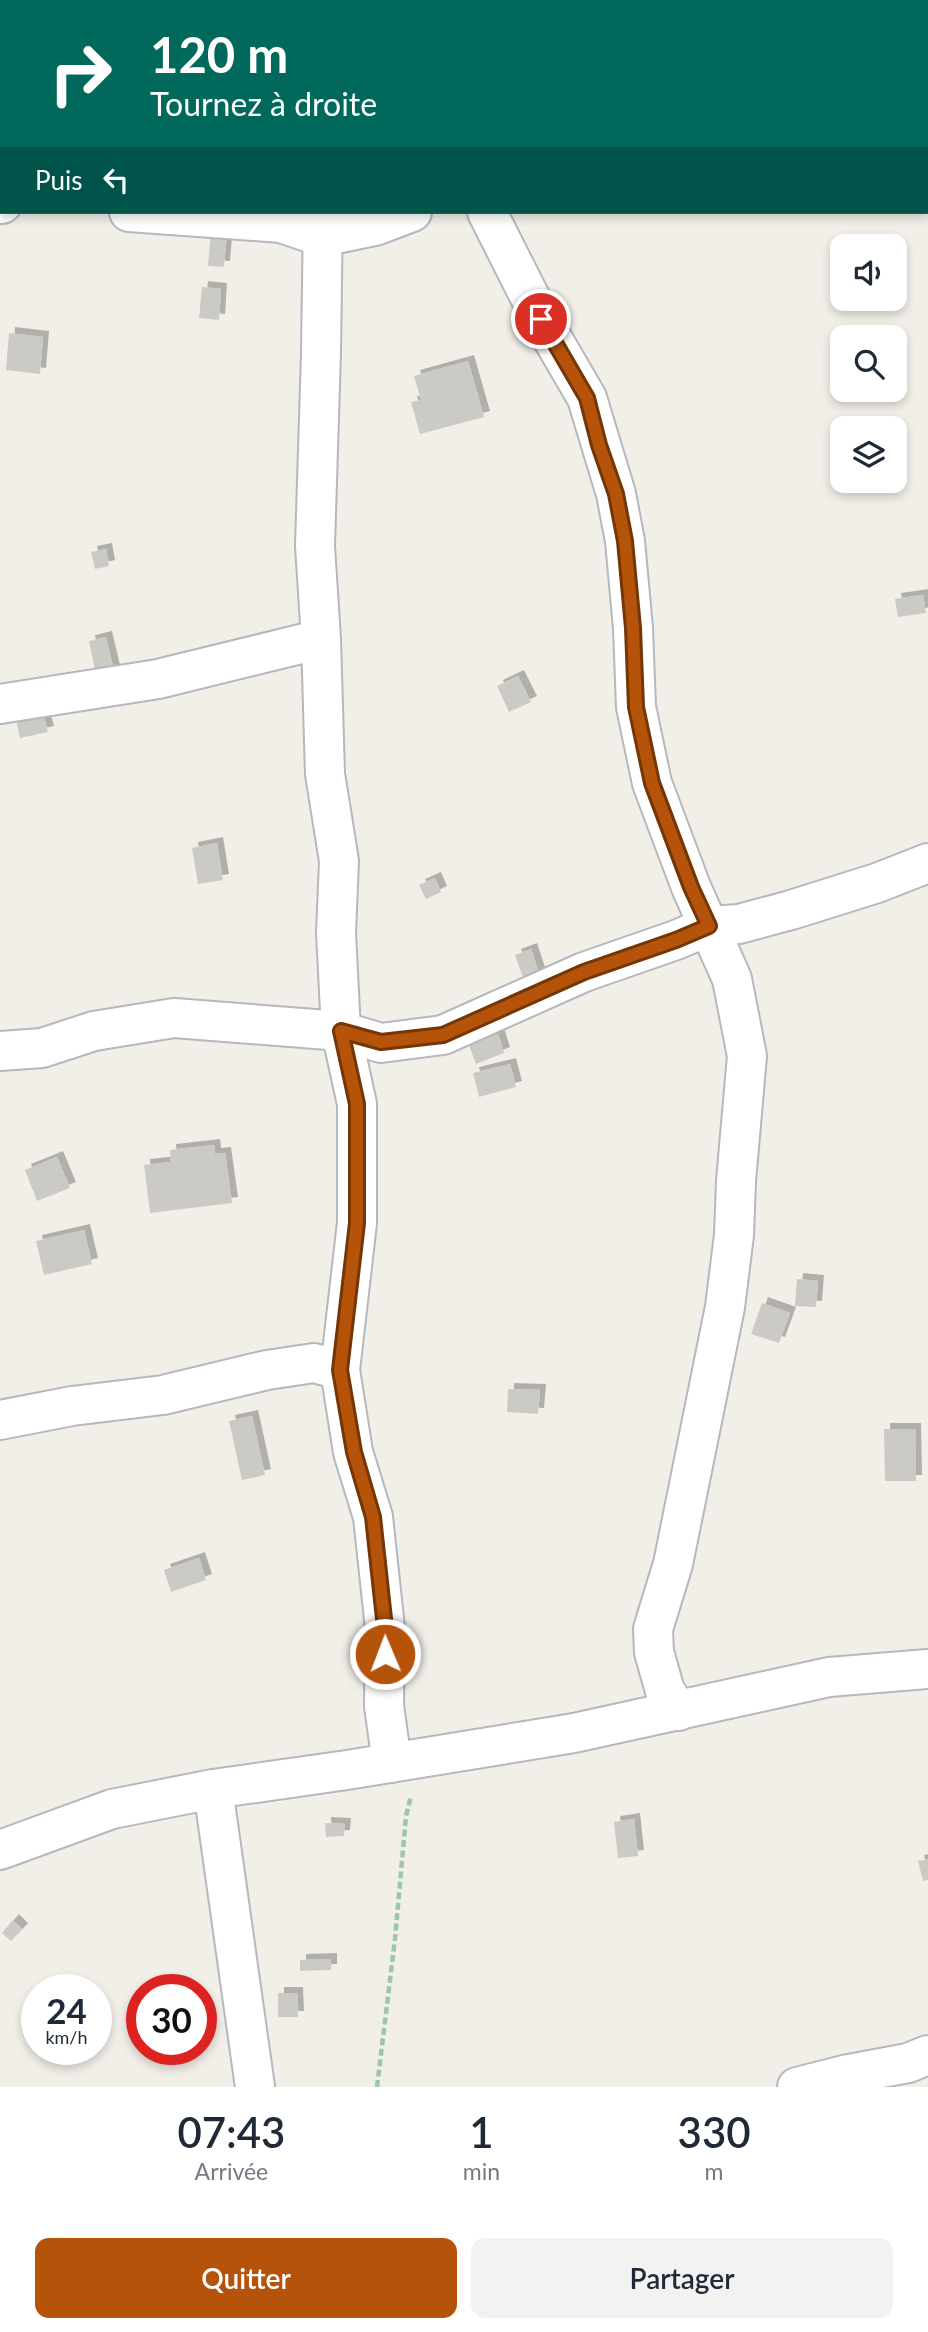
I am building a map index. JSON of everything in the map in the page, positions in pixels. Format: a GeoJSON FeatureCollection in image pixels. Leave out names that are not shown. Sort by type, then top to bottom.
{"type":"FeatureCollection","features":[{"type":"Feature","properties":{"kind":"street"},"geometry":{"type":"LineString","coordinates":[[157,214],[281,223],[375,226],[407,214]]}},
{"type":"Feature","properties":{"kind":"street"},"geometry":{"type":"LineString","coordinates":[[488,214],[541,319],[587,398],[599,445],[616,494],[625,541],[633,628],[636,707],[652,783],[691,887],[732,979],[747,1056],[734,1235],[725,1307],[673,1564],[653,1629],[654,1652],[665,1691],[679,1711]]}},
{"type":"Feature","properties":{"kind":"street"},"geometry":{"type":"LineString","coordinates":[[323,224],[315,546],[326,774],[338,861],[336,933],[341,1031],[357,1104],[357,1223],[340,1370],[354,1452],[373,1517],[385,1628],[384,1706],[406,1760]]}},
{"type":"Feature","properties":{"kind":"street"},"geometry":{"type":"LineString","coordinates":[[0,705],[158,679],[321,639]]}},
{"type":"Feature","properties":{"kind":"street"},"geometry":{"type":"LineString","coordinates":[[0,1051],[42,1048],[94,1031],[174,1018],[341,1031],[381,1042],[443,1035],[584,972],[709,926],[739,924],[791,910],[877,883],[928,863]]}},
{"type":"Feature","properties":{"kind":"street"},"geometry":{"type":"LineString","coordinates":[[0,1420],[72,1406],[163,1395],[267,1370],[314,1363],[340,1370]]}},
{"type":"Feature","properties":{"kind":"street"},"geometry":{"type":"LineString","coordinates":[[0,1850],[112,1809],[213,1789],[574,1733],[829,1677],[928,1669]]}},
{"type":"Feature","properties":{"kind":"street"},"geometry":{"type":"LineString","coordinates":[[213,1789],[255,2087]]}},
{"type":"Feature","properties":{"kind":"street"},"geometry":{"type":"LineString","coordinates":[[797,2087],[908,2063],[928,2055]]}},
{"type":"Feature","properties":{"kind":"path"},"geometry":{"type":"LineString","coordinates":[[377,2087],[396,1939],[406,1816],[406,1760]]}},
{"type":"Feature","properties":{"kind":"building"},"geometry":{"type":"Polygon","coordinates":[[[211,230],[227,231],[224,267],[208,266],[211,230]]]}},
{"type":"Feature","properties":{"kind":"building"},"geometry":{"type":"Polygon","coordinates":[[[202,287],[221,289],[219,320],[199,318],[202,287]]]}},
{"type":"Feature","properties":{"kind":"building"},"geometry":{"type":"Polygon","coordinates":[[[9,333],[43,337],[40,374],[6,370],[9,333]]]}},
{"type":"Feature","properties":{"kind":"building"},"geometry":{"type":"Polygon","coordinates":[[[468,361],[484,417],[420,434],[411,402],[421,400],[414,376],[468,361]]]}},
{"type":"Feature","properties":{"kind":"building"},"geometry":{"type":"Polygon","coordinates":[[[106,549],[109,566],[95,569],[91,552],[106,549]]]}},
{"type":"Feature","properties":{"kind":"building"},"geometry":{"type":"Polygon","coordinates":[[[923,595],[926,613],[898,617],[895,599],[923,595]]]}},
{"type":"Feature","properties":{"kind":"building"},"geometry":{"type":"Polygon","coordinates":[[[106,637],[114,671],[96,675],[89,641],[106,637]]]}},
{"type":"Feature","properties":{"kind":"building"},"geometry":{"type":"Polygon","coordinates":[[[518,676],[531,702],[509,712],[497,686],[518,676]]]}},
{"type":"Feature","properties":{"kind":"building"},"geometry":{"type":"Polygon","coordinates":[[[43,714],[48,732],[20,738],[16,720],[43,714]]]}},
{"type":"Feature","properties":{"kind":"building"},"geometry":{"type":"Polygon","coordinates":[[[217,843],[223,880],[198,884],[192,848],[217,843]]]}},
{"type":"Feature","properties":{"kind":"building"},"geometry":{"type":"Polygon","coordinates":[[[435,878],[441,892],[426,899],[419,885],[435,878]]]}},
{"type":"Feature","properties":{"kind":"building"},"geometry":{"type":"Polygon","coordinates":[[[531,949],[542,982],[526,986],[515,955],[531,949]]]}},
{"type":"Feature","properties":{"kind":"building"},"geometry":{"type":"Polygon","coordinates":[[[498,1034],[504,1053],[476,1064],[469,1045],[498,1034]]]}},
{"type":"Feature","properties":{"kind":"building"},"geometry":{"type":"Polygon","coordinates":[[[510,1064],[516,1087],[479,1097],[473,1073],[510,1064]]]}},
{"type":"Feature","properties":{"kind":"building"},"geometry":{"type":"Polygon","coordinates":[[[214,1145],[215,1154],[225,1153],[232,1203],[150,1213],[144,1165],[171,1162],[170,1150],[214,1145]]]}},
{"type":"Feature","properties":{"kind":"building"},"geometry":{"type":"Polygon","coordinates":[[[57,1157],[70,1188],[37,1201],[25,1170],[57,1157]]]}},
{"type":"Feature","properties":{"kind":"building"},"geometry":{"type":"Polygon","coordinates":[[[84,1230],[92,1264],[44,1275],[36,1241],[84,1230]]]}},
{"type":"Feature","properties":{"kind":"building"},"geometry":{"type":"Polygon","coordinates":[[[797,1279],[818,1281],[816,1307],[795,1306],[797,1279]]]}},
{"type":"Feature","properties":{"kind":"building"},"geometry":{"type":"Polygon","coordinates":[[[762,1303],[790,1313],[779,1343],[751,1334],[762,1303]]]}},
{"type":"Feature","properties":{"kind":"building"},"geometry":{"type":"Polygon","coordinates":[[[508,1389],[540,1390],[538,1414],[507,1412],[508,1389]]]}},
{"type":"Feature","properties":{"kind":"building"},"geometry":{"type":"Polygon","coordinates":[[[252,1416],[265,1475],[242,1480],[229,1421],[252,1416]]]}},
{"type":"Feature","properties":{"kind":"building"},"geometry":{"type":"Polygon","coordinates":[[[884,1429],[915,1429],[916,1481],[885,1481],[884,1429]]]}},
{"type":"Feature","properties":{"kind":"building"},"geometry":{"type":"Polygon","coordinates":[[[199,1558],[206,1580],[171,1592],[164,1570],[199,1558]]]}},
{"type":"Feature","properties":{"kind":"building"},"geometry":{"type":"Polygon","coordinates":[[[634,1819],[638,1856],[618,1858],[614,1822],[634,1819]]]}},
{"type":"Feature","properties":{"kind":"building"},"geometry":{"type":"Polygon","coordinates":[[[325,1823],[345,1824],[344,1836],[326,1837],[325,1823]]]}},
{"type":"Feature","properties":{"kind":"building"},"geometry":{"type":"Polygon","coordinates":[[[928,1859],[928,1880],[923,1881],[918,1861],[928,1859]]]}},
{"type":"Feature","properties":{"kind":"building"},"geometry":{"type":"Polygon","coordinates":[[[13,1920],[22,1929],[11,1941],[2,1933],[13,1920]]]}},
{"type":"Feature","properties":{"kind":"building"},"geometry":{"type":"Polygon","coordinates":[[[331,1959],[331,1970],[300,1971],[300,1960],[331,1959]]]}},
{"type":"Feature","properties":{"kind":"building"},"geometry":{"type":"Polygon","coordinates":[[[278,1993],[297,1993],[298,2017],[278,2017],[278,1993]]]}},
{"type":"Feature","properties":{"kind":"route"},"geometry":{"type":"LineString","coordinates":[[385,1654],[381,1580],[373,1517],[354,1452],[340,1370],[357,1223],[357,1104],[341,1031],[381,1042],[443,1035],[584,972],[709,926],[691,887],[652,783],[636,707],[633,628],[625,541],[616,494],[599,445],[587,398],[541,319]]}}]}
